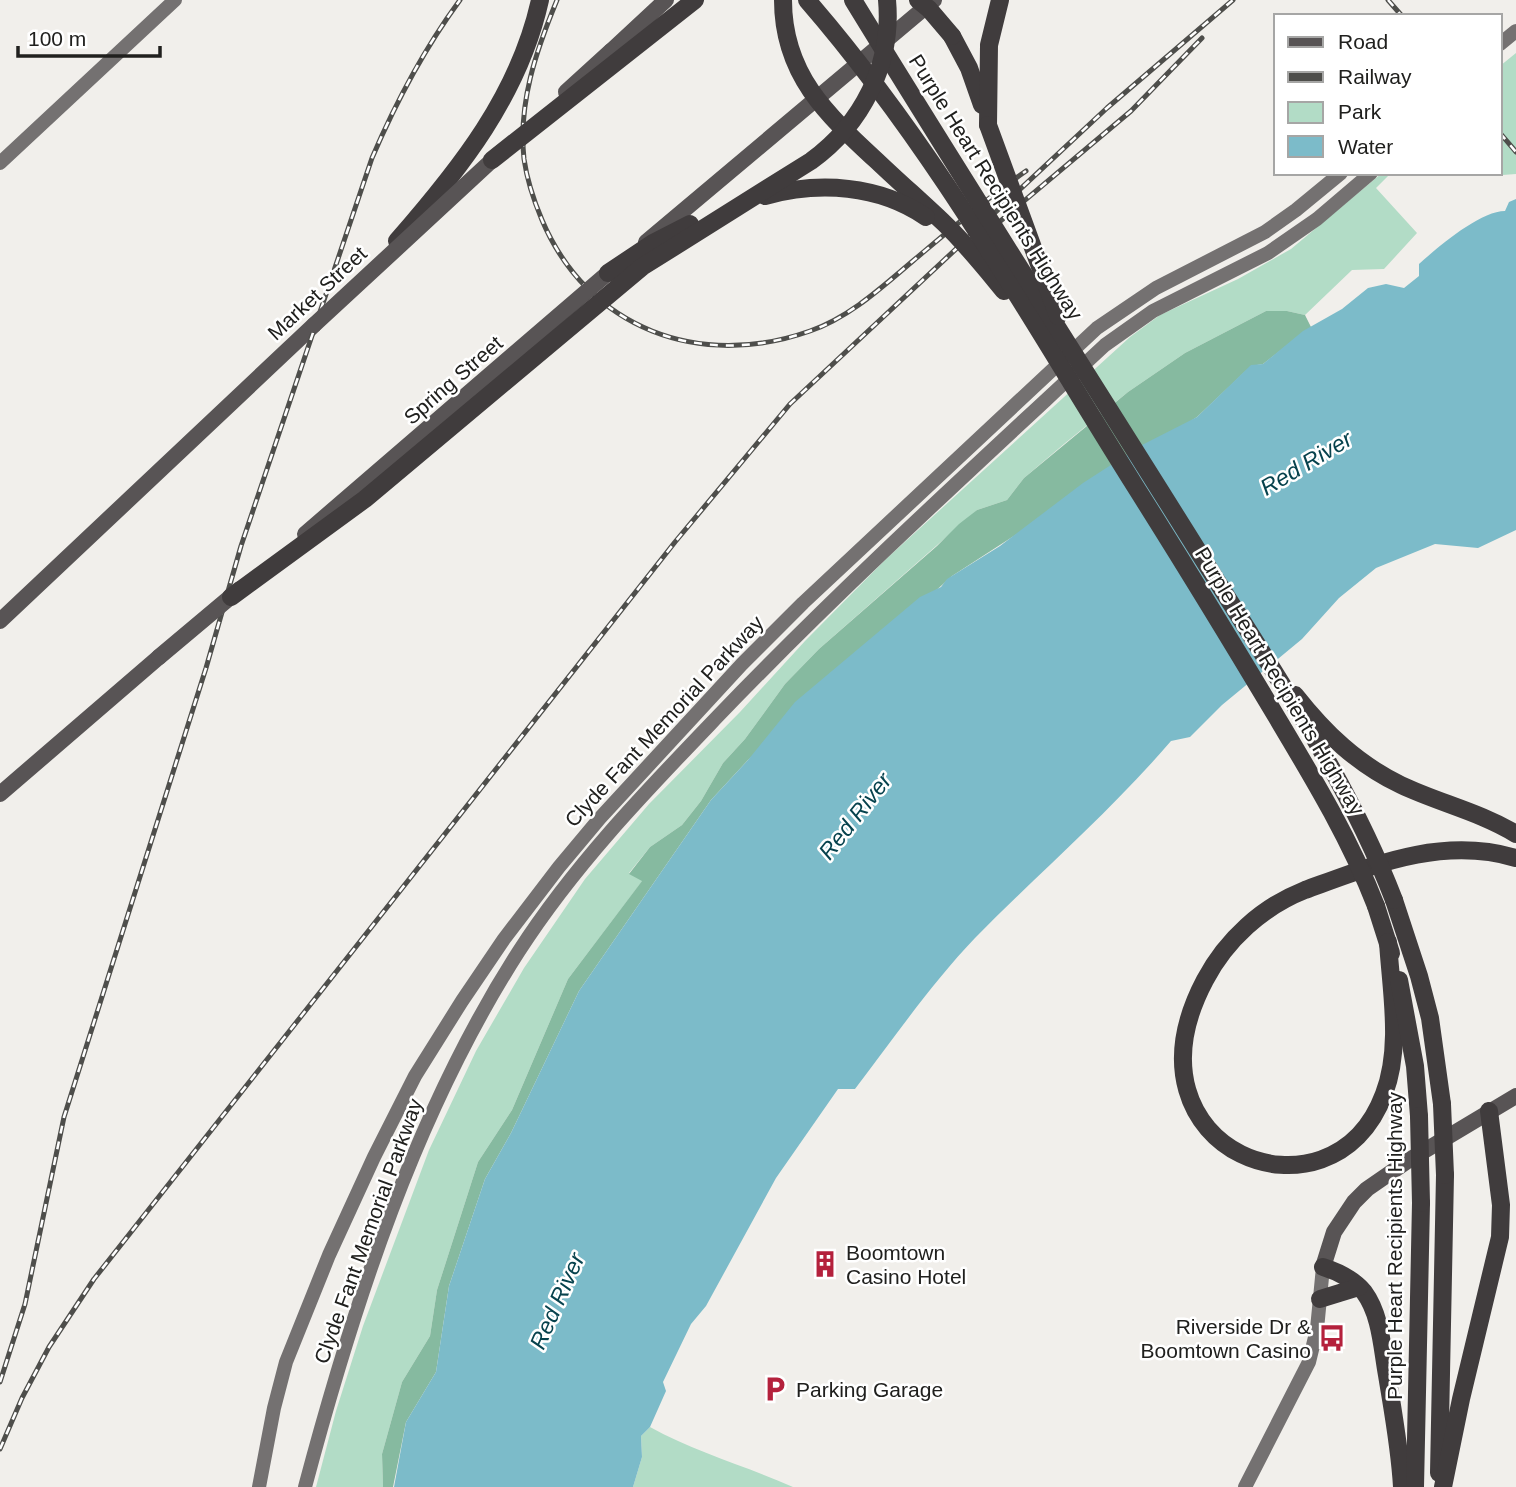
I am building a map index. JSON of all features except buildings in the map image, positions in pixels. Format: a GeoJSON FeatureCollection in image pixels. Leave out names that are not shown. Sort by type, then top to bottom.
{"type":"FeatureCollection","features":[{"type":"Feature","properties":{"kind":"highway"},"geometry":{"type":"LineString","coordinates":[[372,270],[444,186],[487,127],[523,59],[540,0]]}},
{"type":"Feature","properties":{"kind":"highway"},"geometry":{"type":"LineString","coordinates":[[492,160],[695,0]]}},
{"type":"Feature","properties":{"kind":"highway"},"geometry":{"type":"LineString","coordinates":[[783,0],[791,53],[812,95],[829,117],[958,237],[1060,345]]}},
{"type":"Feature","properties":{"kind":"highway","name":"Purple Heart Recipients Highway"},"geometry":{"type":"LineString","coordinates":[[807,0],[909,127],[1060,345],[1264,657],[1328,762],[1371,842],[1419,976],[1430,1018],[1442,1104],[1445,1175],[1441,1487]]}},
{"type":"Feature","properties":{"kind":"highway","name":"Purple Heart Recipients Highway"},"geometry":{"type":"LineString","coordinates":[[853,0],[971,193],[1343,830],[1376,906],[1405,1005],[1415,1066],[1419,1116],[1415,1487]]}},
{"type":"Feature","properties":{"kind":"highway"},"geometry":{"type":"LineString","coordinates":[[231,597],[365,499],[642,267],[811,161],[836,141],[853,121],[875,82],[887,39],[887,0]]}},
{"type":"Feature","properties":{"kind":"highway"},"geometry":{"type":"LineString","coordinates":[[918,0],[952,36],[969,68],[1060,345]]}},
{"type":"Feature","properties":{"kind":"highway"},"geometry":{"type":"LineString","coordinates":[[988,125],[989,45],[1000,0]]}},
{"type":"Feature","properties":{"kind":"highway"},"geometry":{"type":"LineString","coordinates":[[608,272],[653,243],[717,211],[778,192],[819,188],[861,190],[911,207],[976,259]]}},
{"type":"Feature","properties":{"kind":"highway"},"geometry":{"type":"LineString","coordinates":[[1264,657],[1338,744],[1367,767],[1402,786],[1498,823],[1516,834]]}},
{"type":"Feature","properties":{"kind":"highway"},"geometry":{"type":"LineString","coordinates":[[1388,942],[1394,1020],[1391,1065],[1384,1095],[1369,1123],[1352,1142],[1330,1157],[1303,1163],[1280,1165],[1257,1161],[1238,1153],[1215,1137],[1199,1120],[1189,1098],[1183,1074],[1183,1050],[1199,990],[1214,964],[1253,921],[1300,892],[1385,861],[1436,850],[1483,851],[1516,858]]}},
{"type":"Feature","properties":{"kind":"highway"},"geometry":{"type":"LineString","coordinates":[[1441,1487],[1500,1237],[1501,1205],[1489,1111]]}},
{"type":"Feature","properties":{"kind":"highway"},"geometry":{"type":"LineString","coordinates":[[1324,1267],[1341,1273],[1359,1286],[1369,1301],[1378,1327],[1397,1437],[1402,1487]]}},
{"type":"Feature","properties":{"kind":"highway"},"geometry":{"type":"LineString","coordinates":[[1320,1299],[1359,1286]]}},
{"type":"Feature","properties":{"kind":"main road"},"geometry":{"type":"LineString","coordinates":[[0,163],[175,0]]}},
{"type":"Feature","properties":{"kind":"main road","name":"Market Street"},"geometry":{"type":"LineString","coordinates":[[0,621],[372,270],[666,0]]}},
{"type":"Feature","properties":{"kind":"main road","name":"Spring Street"},"geometry":{"type":"LineString","coordinates":[[0,794],[608,272],[934,0]]}},
{"type":"Feature","properties":{"kind":"main road"},"geometry":{"type":"LineString","coordinates":[[1502,42],[1516,31]]}},
{"type":"Feature","properties":{"kind":"main road","name":"Clyde Fant Memorial Parkway"},"geometry":{"type":"LineString","coordinates":[[259,1487],[286,1362],[329,1255],[374,1157],[415,1076],[462,1001],[504,939],[567,857],[785,620],[1097,328],[1156,288],[1265,232],[1339,175]]}},
{"type":"Feature","properties":{"kind":"main road","name":"Clyde Fant Memorial Parkway"},"geometry":{"type":"LineString","coordinates":[[305,1487],[363,1296],[426,1126],[482,1011],[519,950],[577,870],[619,821],[778,653],[1105,345],[1153,311],[1237,270],[1278,246],[1317,219],[1369,175]]}},
{"type":"Feature","properties":{"kind":"main road"},"geometry":{"type":"LineString","coordinates":[[1245,1487],[1306,1369],[1316,1338],[1324,1267],[1334,1231],[1360,1194],[1381,1177],[1516,1096]]}},
{"type":"Feature","properties":{"kind":"green space"},"geometry":{"type":"Polygon","coordinates":[[[1516,53],[1516,174],[1489,176],[1472,175],[1502,175],[1502,64],[1516,53]]]}},
{"type":"Feature","properties":{"kind":"green space"},"geometry":{"type":"Polygon","coordinates":[[[1380,175],[1389,175],[1376,188],[1417,233],[1384,269],[1352,270],[1305,315],[1287,311],[1266,311],[1185,353],[1128,392],[1064,444],[1024,478],[1007,500],[977,510],[819,649],[785,684],[745,739],[723,763],[701,801],[682,825],[650,847],[629,873],[643,880],[568,979],[512,1110],[478,1162],[437,1290],[430,1336],[402,1382],[382,1454],[383,1487],[316,1487],[363,1326],[429,1150],[476,1051],[524,968],[585,879],[649,804],[885,560],[1130,337],[1160,315],[1238,279],[1291,249],[1380,175]]]}},
{"type":"Feature","properties":{"kind":"green space"},"geometry":{"type":"Polygon","coordinates":[[[1266,311],[1287,311],[1305,315],[1311,327],[1263,364],[1251,366],[1197,417],[952,576],[748,760],[711,800],[579,991],[511,1133],[485,1179],[449,1286],[436,1372],[406,1422],[393,1487],[383,1487],[382,1454],[402,1382],[430,1336],[437,1290],[478,1162],[512,1110],[568,979],[642,881],[629,874],[650,847],[682,825],[701,801],[723,763],[745,739],[785,684],[819,649],[959,524],[977,510],[1007,500],[1024,478],[1128,392],[1185,353],[1266,311]]]}},
{"type":"Feature","properties":{"kind":"green space"},"geometry":{"type":"Polygon","coordinates":[[[650,1427],[685,1444],[793,1487],[633,1487],[642,1457],[641,1436],[650,1427]]]}},
{"type":"Feature","properties":{"kind":"water","name":"Red River"},"geometry":{"type":"Polygon","coordinates":[[[1516,199],[1516,530],[1478,548],[1435,544],[1376,568],[1339,598],[1302,639],[1222,705],[1190,737],[1171,741],[1100,817],[975,938],[928,993],[855,1089],[838,1089],[776,1178],[706,1306],[691,1324],[663,1382],[666,1391],[650,1427],[641,1436],[642,1457],[633,1487],[394,1487],[406,1422],[436,1372],[449,1286],[485,1179],[511,1133],[579,991],[711,800],[795,702],[920,597],[941,587],[947,579],[1000,546],[1083,483],[1142,445],[1197,417],[1251,365],[1263,364],[1303,331],[1342,309],[1368,288],[1386,284],[1404,288],[1419,276],[1419,264],[1448,240],[1472,223],[1505,211],[1509,202],[1516,199]]]}},
{"type":"Feature","properties":{"kind":"railway"},"geometry":{"type":"LineString","coordinates":[[0,1382],[25,1304],[64,1117],[206,668],[241,546],[372,158],[412,76],[434,37],[460,0]]}},
{"type":"Feature","properties":{"kind":"railway"},"geometry":{"type":"LineString","coordinates":[[557,0],[542,38],[526,98],[523,138],[529,183],[542,220],[562,258],[588,289],[618,313],[652,331],[689,342],[728,345],[769,342],[825,325],[890,281],[969,214],[1026,171]]}},
{"type":"Feature","properties":{"kind":"railway"},"geometry":{"type":"LineString","coordinates":[[0,1449],[22,1398],[49,1347],[94,1279],[675,542],[790,404],[1107,108],[1233,0]]}},
{"type":"Feature","properties":{"kind":"railway"},"geometry":{"type":"LineString","coordinates":[[1388,0],[1400,14]]}},
{"type":"Feature","properties":{"kind":"railway"},"geometry":{"type":"LineString","coordinates":[[979,239],[1131,111],[1202,38]]}},
{"type":"Feature","properties":{"kind":"railway"},"geometry":{"type":"LineString","coordinates":[[1502,135],[1516,152]]}},
{"type":"Feature","properties":{"kind":"place","name":"Boomtown Casino Hotel"},"geometry":{"type":"Point","coordinates":[825,1264]}},
{"type":"Feature","properties":{"kind":"place","name":"Riverside Dr & Boomtown Casino"},"geometry":{"type":"Point","coordinates":[1332,1338]}},
{"type":"Feature","properties":{"kind":"place","name":"Parking Garage"},"geometry":{"type":"Point","coordinates":[775,1389]}}]}
